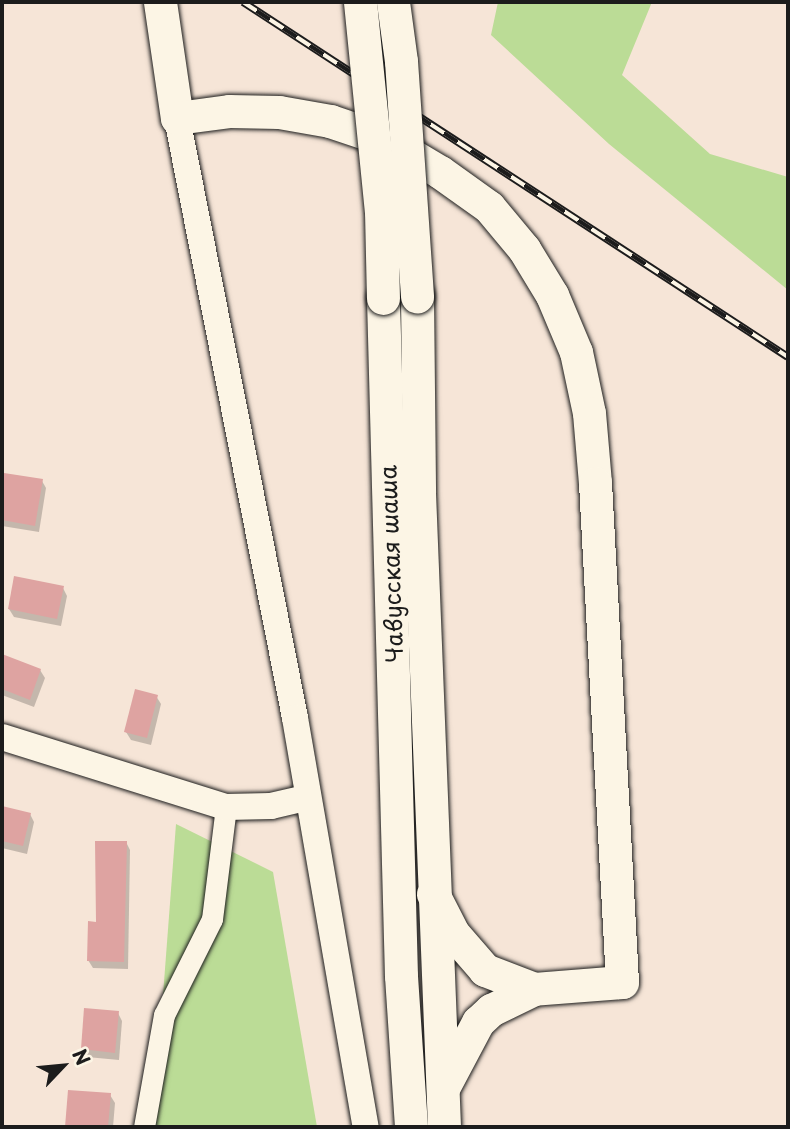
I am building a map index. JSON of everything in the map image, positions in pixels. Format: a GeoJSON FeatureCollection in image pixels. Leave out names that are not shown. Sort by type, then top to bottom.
{"type":"FeatureCollection","features":[{"type":"Feature","properties":{"kind":"main road"},"geometry":{"type":"LineString","coordinates":[[160,2],[177,118],[229,111],[279,112],[330,121],[386,140],[440,172],[489,207],[524,249],[552,295],[576,352],[589,413],[595,483],[622,982],[534,989],[491,1010],[478,1022],[443,1088]]}},
{"type":"Feature","properties":{"kind":"main road","name":"Чавусская шаша"},"geometry":{"type":"LineString","coordinates":[[359,2],[381,211],[401,975],[411,1127]]}},
{"type":"Feature","properties":{"kind":"main road","name":"Чавусская шаша"},"geometry":{"type":"LineString","coordinates":[[393,2],[401,61],[416,296],[419,506],[444,1127]]}},
{"type":"Feature","properties":{"kind":"main road"},"geometry":{"type":"LineString","coordinates":[[433,894],[453,933],[472,959],[485,970],[534,989]]}},
{"type":"Feature","properties":{"kind":"street"},"geometry":{"type":"LineString","coordinates":[[177,118],[295,718],[366,1127]]}},
{"type":"Feature","properties":{"kind":"street"},"geometry":{"type":"LineString","coordinates":[[2,737],[226,807],[271,806],[307,797]]}},
{"type":"Feature","properties":{"kind":"street"},"geometry":{"type":"LineString","coordinates":[[144,1127],[164,1015],[212,919],[226,807]]}},
{"type":"Feature","properties":{"kind":"green space"},"geometry":{"type":"Polygon","coordinates":[[[498,2],[652,2],[622,75],[710,154],[788,177],[788,290],[609,144],[491,35],[498,2]]]}},
{"type":"Feature","properties":{"kind":"green space"},"geometry":{"type":"Polygon","coordinates":[[[176,824],[273,872],[317,1127],[153,1127],[176,824]]]}},
{"type":"Feature","properties":{"kind":"building"},"geometry":{"type":"Polygon","coordinates":[[[4,473],[43,479],[35,526],[2,520],[4,473]]]}},
{"type":"Feature","properties":{"kind":"building"},"geometry":{"type":"Polygon","coordinates":[[[14,576],[64,586],[57,619],[8,609],[14,576]]]}},
{"type":"Feature","properties":{"kind":"building"},"geometry":{"type":"Polygon","coordinates":[[[2,654],[41,669],[30,700],[2,689],[2,654]]]}},
{"type":"Feature","properties":{"kind":"building"},"geometry":{"type":"Polygon","coordinates":[[[135,689],[158,695],[147,738],[124,732],[135,689]]]}},
{"type":"Feature","properties":{"kind":"building"},"geometry":{"type":"Polygon","coordinates":[[[2,806],[31,813],[23,846],[2,841],[2,806]]]}},
{"type":"Feature","properties":{"kind":"building"},"geometry":{"type":"Polygon","coordinates":[[[95,841],[127,841],[124,962],[87,961],[88,921],[96,922],[95,841]]]}},
{"type":"Feature","properties":{"kind":"building"},"geometry":{"type":"Polygon","coordinates":[[[84,1008],[119,1011],[115,1053],[81,1049],[84,1008]]]}},
{"type":"Feature","properties":{"kind":"building"},"geometry":{"type":"Polygon","coordinates":[[[68,1090],[111,1093],[108,1127],[65,1127],[68,1090]]]}},
{"type":"Feature","properties":{"kind":"railway"},"geometry":{"type":"LineString","coordinates":[[243,2],[788,357]]}}]}
